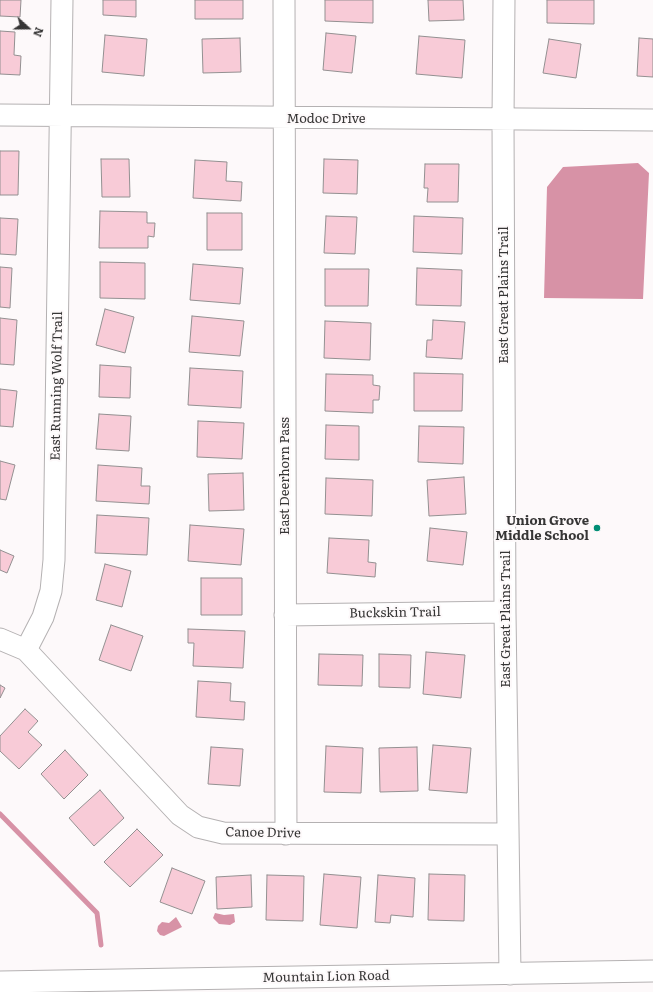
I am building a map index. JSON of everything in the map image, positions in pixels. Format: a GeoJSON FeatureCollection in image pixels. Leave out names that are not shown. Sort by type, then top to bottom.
{"type":"FeatureCollection","features":[{"type":"Feature","properties":{"kind":"street","name":"East Running Wolf Trail"},"geometry":{"type":"LineString","coordinates":[[26,650],[43,617],[51,591],[54,560],[62,0]]}},
{"type":"Feature","properties":{"kind":"street","name":"East Deerhorn Pass"},"geometry":{"type":"LineString","coordinates":[[284,0],[283,118],[286,834]]}},
{"type":"Feature","properties":{"kind":"street","name":"East Great Plains Trail"},"geometry":{"type":"LineString","coordinates":[[504,0],[505,612],[510,974]]}},
{"type":"Feature","properties":{"kind":"street","name":"Modoc Drive"},"geometry":{"type":"LineString","coordinates":[[0,115],[653,120]]}},
{"type":"Feature","properties":{"kind":"street","name":"Buckskin Trail"},"geometry":{"type":"LineString","coordinates":[[285,615],[505,612]]}},
{"type":"Feature","properties":{"kind":"street","name":"Canoe Drive"},"geometry":{"type":"LineString","coordinates":[[0,639],[26,650],[180,815],[198,827],[223,834],[508,834]]}},
{"type":"Feature","properties":{"kind":"street","name":"Mountain Lion Road"},"geometry":{"type":"LineString","coordinates":[[0,982],[653,971]]}},
{"type":"Feature","properties":{"kind":"shaded area"},"geometry":{"type":"Polygon","coordinates":[[[638,163],[649,173],[643,299],[544,298],[547,187],[563,167],[638,163]]]}},
{"type":"Feature","properties":{"kind":"shaded area"},"geometry":{"type":"Polygon","coordinates":[[[215,913],[224,915],[234,914],[235,922],[230,925],[219,924],[213,918],[215,913]]]}},
{"type":"Feature","properties":{"kind":"shaded area"},"geometry":{"type":"Polygon","coordinates":[[[176,917],[182,927],[164,936],[160,935],[157,931],[158,926],[162,922],[169,923],[176,917]]]}},
{"type":"Feature","properties":{"kind":"building"},"geometry":{"type":"Polygon","coordinates":[[[0,0],[21,0],[20,17],[0,16],[0,0]]]}},
{"type":"Feature","properties":{"kind":"building"},"geometry":{"type":"Polygon","coordinates":[[[103,0],[136,0],[136,17],[103,15],[103,0]]]}},
{"type":"Feature","properties":{"kind":"building"},"geometry":{"type":"Polygon","coordinates":[[[195,0],[243,0],[243,19],[195,19],[195,0]]]}},
{"type":"Feature","properties":{"kind":"building"},"geometry":{"type":"Polygon","coordinates":[[[325,0],[373,0],[373,23],[325,21],[325,0]]]}},
{"type":"Feature","properties":{"kind":"building"},"geometry":{"type":"Polygon","coordinates":[[[428,0],[463,0],[464,20],[429,21],[428,0]]]}},
{"type":"Feature","properties":{"kind":"building"},"geometry":{"type":"Polygon","coordinates":[[[547,0],[594,0],[594,24],[547,23],[547,0]]]}},
{"type":"Feature","properties":{"kind":"building"},"geometry":{"type":"Polygon","coordinates":[[[0,31],[15,32],[14,55],[21,56],[20,75],[0,74],[0,31]]]}},
{"type":"Feature","properties":{"kind":"building"},"geometry":{"type":"Polygon","coordinates":[[[326,33],[356,36],[352,73],[323,70],[326,33]]]}},
{"type":"Feature","properties":{"kind":"building"},"geometry":{"type":"Polygon","coordinates":[[[105,35],[147,39],[144,76],[102,72],[105,35]]]}},
{"type":"Feature","properties":{"kind":"building"},"geometry":{"type":"Polygon","coordinates":[[[419,36],[465,40],[462,78],[416,74],[419,36]]]}},
{"type":"Feature","properties":{"kind":"building"},"geometry":{"type":"Polygon","coordinates":[[[240,38],[241,72],[203,73],[202,39],[240,38]]]}},
{"type":"Feature","properties":{"kind":"building"},"geometry":{"type":"Polygon","coordinates":[[[639,38],[653,39],[653,77],[637,76],[639,38]]]}},
{"type":"Feature","properties":{"kind":"building"},"geometry":{"type":"Polygon","coordinates":[[[549,39],[581,44],[576,78],[543,73],[549,39]]]}},
{"type":"Feature","properties":{"kind":"building"},"geometry":{"type":"Polygon","coordinates":[[[0,151],[19,151],[18,195],[0,195],[0,151]]]}},
{"type":"Feature","properties":{"kind":"building"},"geometry":{"type":"Polygon","coordinates":[[[101,159],[129,159],[130,197],[102,197],[101,159]]]}},
{"type":"Feature","properties":{"kind":"building"},"geometry":{"type":"Polygon","coordinates":[[[324,159],[358,160],[357,194],[323,193],[324,159]]]}},
{"type":"Feature","properties":{"kind":"building"},"geometry":{"type":"Polygon","coordinates":[[[195,160],[227,162],[226,181],[242,182],[241,201],[193,198],[195,160]]]}},
{"type":"Feature","properties":{"kind":"building"},"geometry":{"type":"Polygon","coordinates":[[[425,164],[459,164],[458,202],[427,202],[428,188],[424,188],[425,164]]]}},
{"type":"Feature","properties":{"kind":"building"},"geometry":{"type":"Polygon","coordinates":[[[100,211],[147,212],[147,223],[155,223],[154,237],[148,236],[148,248],[99,248],[100,211]]]}},
{"type":"Feature","properties":{"kind":"building"},"geometry":{"type":"Polygon","coordinates":[[[207,213],[242,213],[242,250],[207,250],[207,213]]]}},
{"type":"Feature","properties":{"kind":"building"},"geometry":{"type":"Polygon","coordinates":[[[326,216],[357,217],[355,254],[324,253],[326,216]]]}},
{"type":"Feature","properties":{"kind":"building"},"geometry":{"type":"Polygon","coordinates":[[[414,216],[463,218],[462,254],[413,252],[414,216]]]}},
{"type":"Feature","properties":{"kind":"building"},"geometry":{"type":"Polygon","coordinates":[[[0,218],[18,219],[16,255],[0,254],[0,218]]]}},
{"type":"Feature","properties":{"kind":"building"},"geometry":{"type":"Polygon","coordinates":[[[100,262],[145,263],[145,299],[100,298],[100,262]]]}},
{"type":"Feature","properties":{"kind":"building"},"geometry":{"type":"Polygon","coordinates":[[[193,264],[243,268],[240,304],[190,300],[193,264]]]}},
{"type":"Feature","properties":{"kind":"building"},"geometry":{"type":"Polygon","coordinates":[[[0,267],[12,268],[10,308],[0,307],[0,267]]]}},
{"type":"Feature","properties":{"kind":"building"},"geometry":{"type":"Polygon","coordinates":[[[417,268],[462,270],[461,306],[416,305],[417,268]]]}},
{"type":"Feature","properties":{"kind":"building"},"geometry":{"type":"Polygon","coordinates":[[[325,269],[369,269],[368,306],[325,306],[325,269]]]}},
{"type":"Feature","properties":{"kind":"building"},"geometry":{"type":"Polygon","coordinates":[[[105,309],[134,317],[125,353],[96,345],[105,309]]]}},
{"type":"Feature","properties":{"kind":"building"},"geometry":{"type":"Polygon","coordinates":[[[192,316],[244,321],[240,356],[189,352],[192,316]]]}},
{"type":"Feature","properties":{"kind":"building"},"geometry":{"type":"Polygon","coordinates":[[[0,318],[17,320],[14,365],[0,364],[0,318]]]}},
{"type":"Feature","properties":{"kind":"building"},"geometry":{"type":"Polygon","coordinates":[[[433,320],[465,322],[462,359],[426,357],[427,340],[432,340],[433,320]]]}},
{"type":"Feature","properties":{"kind":"building"},"geometry":{"type":"Polygon","coordinates":[[[325,321],[371,323],[370,360],[324,358],[325,321]]]}},
{"type":"Feature","properties":{"kind":"building"},"geometry":{"type":"Polygon","coordinates":[[[100,365],[131,367],[130,398],[99,397],[100,365]]]}},
{"type":"Feature","properties":{"kind":"building"},"geometry":{"type":"Polygon","coordinates":[[[190,368],[243,371],[241,408],[188,405],[190,368]]]}},
{"type":"Feature","properties":{"kind":"building"},"geometry":{"type":"Polygon","coordinates":[[[414,373],[463,374],[462,411],[414,411],[414,373]]]}},
{"type":"Feature","properties":{"kind":"building"},"geometry":{"type":"Polygon","coordinates":[[[326,374],[373,375],[373,385],[380,386],[379,400],[373,400],[373,413],[325,411],[326,374]]]}},
{"type":"Feature","properties":{"kind":"building"},"geometry":{"type":"Polygon","coordinates":[[[0,389],[17,391],[13,427],[0,426],[0,389]]]}},
{"type":"Feature","properties":{"kind":"building"},"geometry":{"type":"Polygon","coordinates":[[[99,414],[131,416],[129,451],[96,449],[99,414]]]}},
{"type":"Feature","properties":{"kind":"building"},"geometry":{"type":"Polygon","coordinates":[[[198,421],[244,423],[242,459],[197,457],[198,421]]]}},
{"type":"Feature","properties":{"kind":"building"},"geometry":{"type":"Polygon","coordinates":[[[326,425],[359,426],[359,460],[325,459],[326,425]]]}},
{"type":"Feature","properties":{"kind":"building"},"geometry":{"type":"Polygon","coordinates":[[[419,426],[464,427],[463,464],[418,462],[419,426]]]}},
{"type":"Feature","properties":{"kind":"building"},"geometry":{"type":"Polygon","coordinates":[[[0,461],[15,465],[6,500],[0,499],[0,461]]]}},
{"type":"Feature","properties":{"kind":"building"},"geometry":{"type":"Polygon","coordinates":[[[98,465],[142,468],[141,486],[150,486],[149,504],[96,501],[98,465]]]}},
{"type":"Feature","properties":{"kind":"building"},"geometry":{"type":"Polygon","coordinates":[[[243,473],[244,510],[209,511],[208,474],[243,473]]]}},
{"type":"Feature","properties":{"kind":"building"},"geometry":{"type":"Polygon","coordinates":[[[464,477],[466,514],[429,516],[427,480],[464,477]]]}},
{"type":"Feature","properties":{"kind":"building"},"geometry":{"type":"Polygon","coordinates":[[[326,478],[373,480],[372,516],[325,514],[326,478]]]}},
{"type":"Feature","properties":{"kind":"building"},"geometry":{"type":"Polygon","coordinates":[[[97,515],[149,518],[147,555],[95,553],[97,515]]]}},
{"type":"Feature","properties":{"kind":"building"},"geometry":{"type":"Polygon","coordinates":[[[190,525],[244,529],[241,565],[188,561],[190,525]]]}},
{"type":"Feature","properties":{"kind":"building"},"geometry":{"type":"Polygon","coordinates":[[[430,528],[467,532],[463,565],[427,561],[430,528]]]}},
{"type":"Feature","properties":{"kind":"building"},"geometry":{"type":"Polygon","coordinates":[[[329,538],[369,540],[368,562],[376,563],[375,577],[327,573],[329,538]]]}},
{"type":"Feature","properties":{"kind":"building"},"geometry":{"type":"Polygon","coordinates":[[[0,550],[14,556],[7,573],[0,570],[0,550]]]}},
{"type":"Feature","properties":{"kind":"building"},"geometry":{"type":"Polygon","coordinates":[[[105,564],[131,571],[122,607],[96,600],[105,564]]]}},
{"type":"Feature","properties":{"kind":"building"},"geometry":{"type":"Polygon","coordinates":[[[201,578],[242,578],[242,615],[201,615],[201,578]]]}},
{"type":"Feature","properties":{"kind":"building"},"geometry":{"type":"Polygon","coordinates":[[[111,625],[143,636],[131,671],[99,660],[111,625]]]}},
{"type":"Feature","properties":{"kind":"building"},"geometry":{"type":"Polygon","coordinates":[[[188,629],[245,631],[243,668],[193,666],[194,643],[188,643],[188,629]]]}},
{"type":"Feature","properties":{"kind":"building"},"geometry":{"type":"Polygon","coordinates":[[[426,652],[465,655],[461,698],[423,694],[426,652]]]}},
{"type":"Feature","properties":{"kind":"building"},"geometry":{"type":"Polygon","coordinates":[[[319,654],[363,655],[362,686],[318,685],[319,654]]]}},
{"type":"Feature","properties":{"kind":"building"},"geometry":{"type":"Polygon","coordinates":[[[379,654],[411,655],[410,688],[379,687],[379,654]]]}},
{"type":"Feature","properties":{"kind":"building"},"geometry":{"type":"Polygon","coordinates":[[[198,681],[231,683],[230,701],[245,702],[244,720],[196,717],[198,681]]]}},
{"type":"Feature","properties":{"kind":"building"},"geometry":{"type":"Polygon","coordinates":[[[0,685],[5,688],[0,698],[0,685]]]}},
{"type":"Feature","properties":{"kind":"building"},"geometry":{"type":"Polygon","coordinates":[[[25,709],[38,721],[28,732],[42,745],[19,769],[0,751],[0,736],[25,709]]]}},
{"type":"Feature","properties":{"kind":"building"},"geometry":{"type":"Polygon","coordinates":[[[433,745],[471,748],[467,793],[429,790],[433,745]]]}},
{"type":"Feature","properties":{"kind":"building"},"geometry":{"type":"Polygon","coordinates":[[[326,746],[363,748],[361,793],[324,792],[326,746]]]}},
{"type":"Feature","properties":{"kind":"building"},"geometry":{"type":"Polygon","coordinates":[[[211,747],[243,749],[240,786],[208,784],[211,747]]]}},
{"type":"Feature","properties":{"kind":"building"},"geometry":{"type":"Polygon","coordinates":[[[417,747],[418,791],[380,792],[379,748],[417,747]]]}},
{"type":"Feature","properties":{"kind":"building"},"geometry":{"type":"Polygon","coordinates":[[[65,750],[88,775],[64,799],[41,774],[65,750]]]}},
{"type":"Feature","properties":{"kind":"building"},"geometry":{"type":"Polygon","coordinates":[[[100,790],[124,818],[94,846],[69,818],[100,790]]]}},
{"type":"Feature","properties":{"kind":"building"},"geometry":{"type":"Polygon","coordinates":[[[137,829],[163,855],[130,887],[104,862],[137,829]]]}},
{"type":"Feature","properties":{"kind":"building"},"geometry":{"type":"Polygon","coordinates":[[[172,868],[205,881],[192,914],[160,902],[172,868]]]}},
{"type":"Feature","properties":{"kind":"building"},"geometry":{"type":"Polygon","coordinates":[[[324,874],[361,877],[357,928],[320,925],[324,874]]]}},
{"type":"Feature","properties":{"kind":"building"},"geometry":{"type":"Polygon","coordinates":[[[429,874],[465,875],[464,921],[428,920],[429,874]]]}},
{"type":"Feature","properties":{"kind":"building"},"geometry":{"type":"Polygon","coordinates":[[[251,875],[252,907],[217,909],[216,877],[251,875]]]}},
{"type":"Feature","properties":{"kind":"building"},"geometry":{"type":"Polygon","coordinates":[[[267,875],[304,876],[303,921],[266,920],[267,875]]]}},
{"type":"Feature","properties":{"kind":"building"},"geometry":{"type":"Polygon","coordinates":[[[378,875],[415,878],[413,917],[391,915],[390,923],[375,922],[378,875]]]}},
{"type":"Feature","properties":{"kind":"waterway"},"geometry":{"type":"LineString","coordinates":[[0,814],[97,913],[101,945]]}},
{"type":"Feature","properties":{"kind":"place","name":"Union Grove Middle School"},"geometry":{"type":"Point","coordinates":[597,528]}}]}
